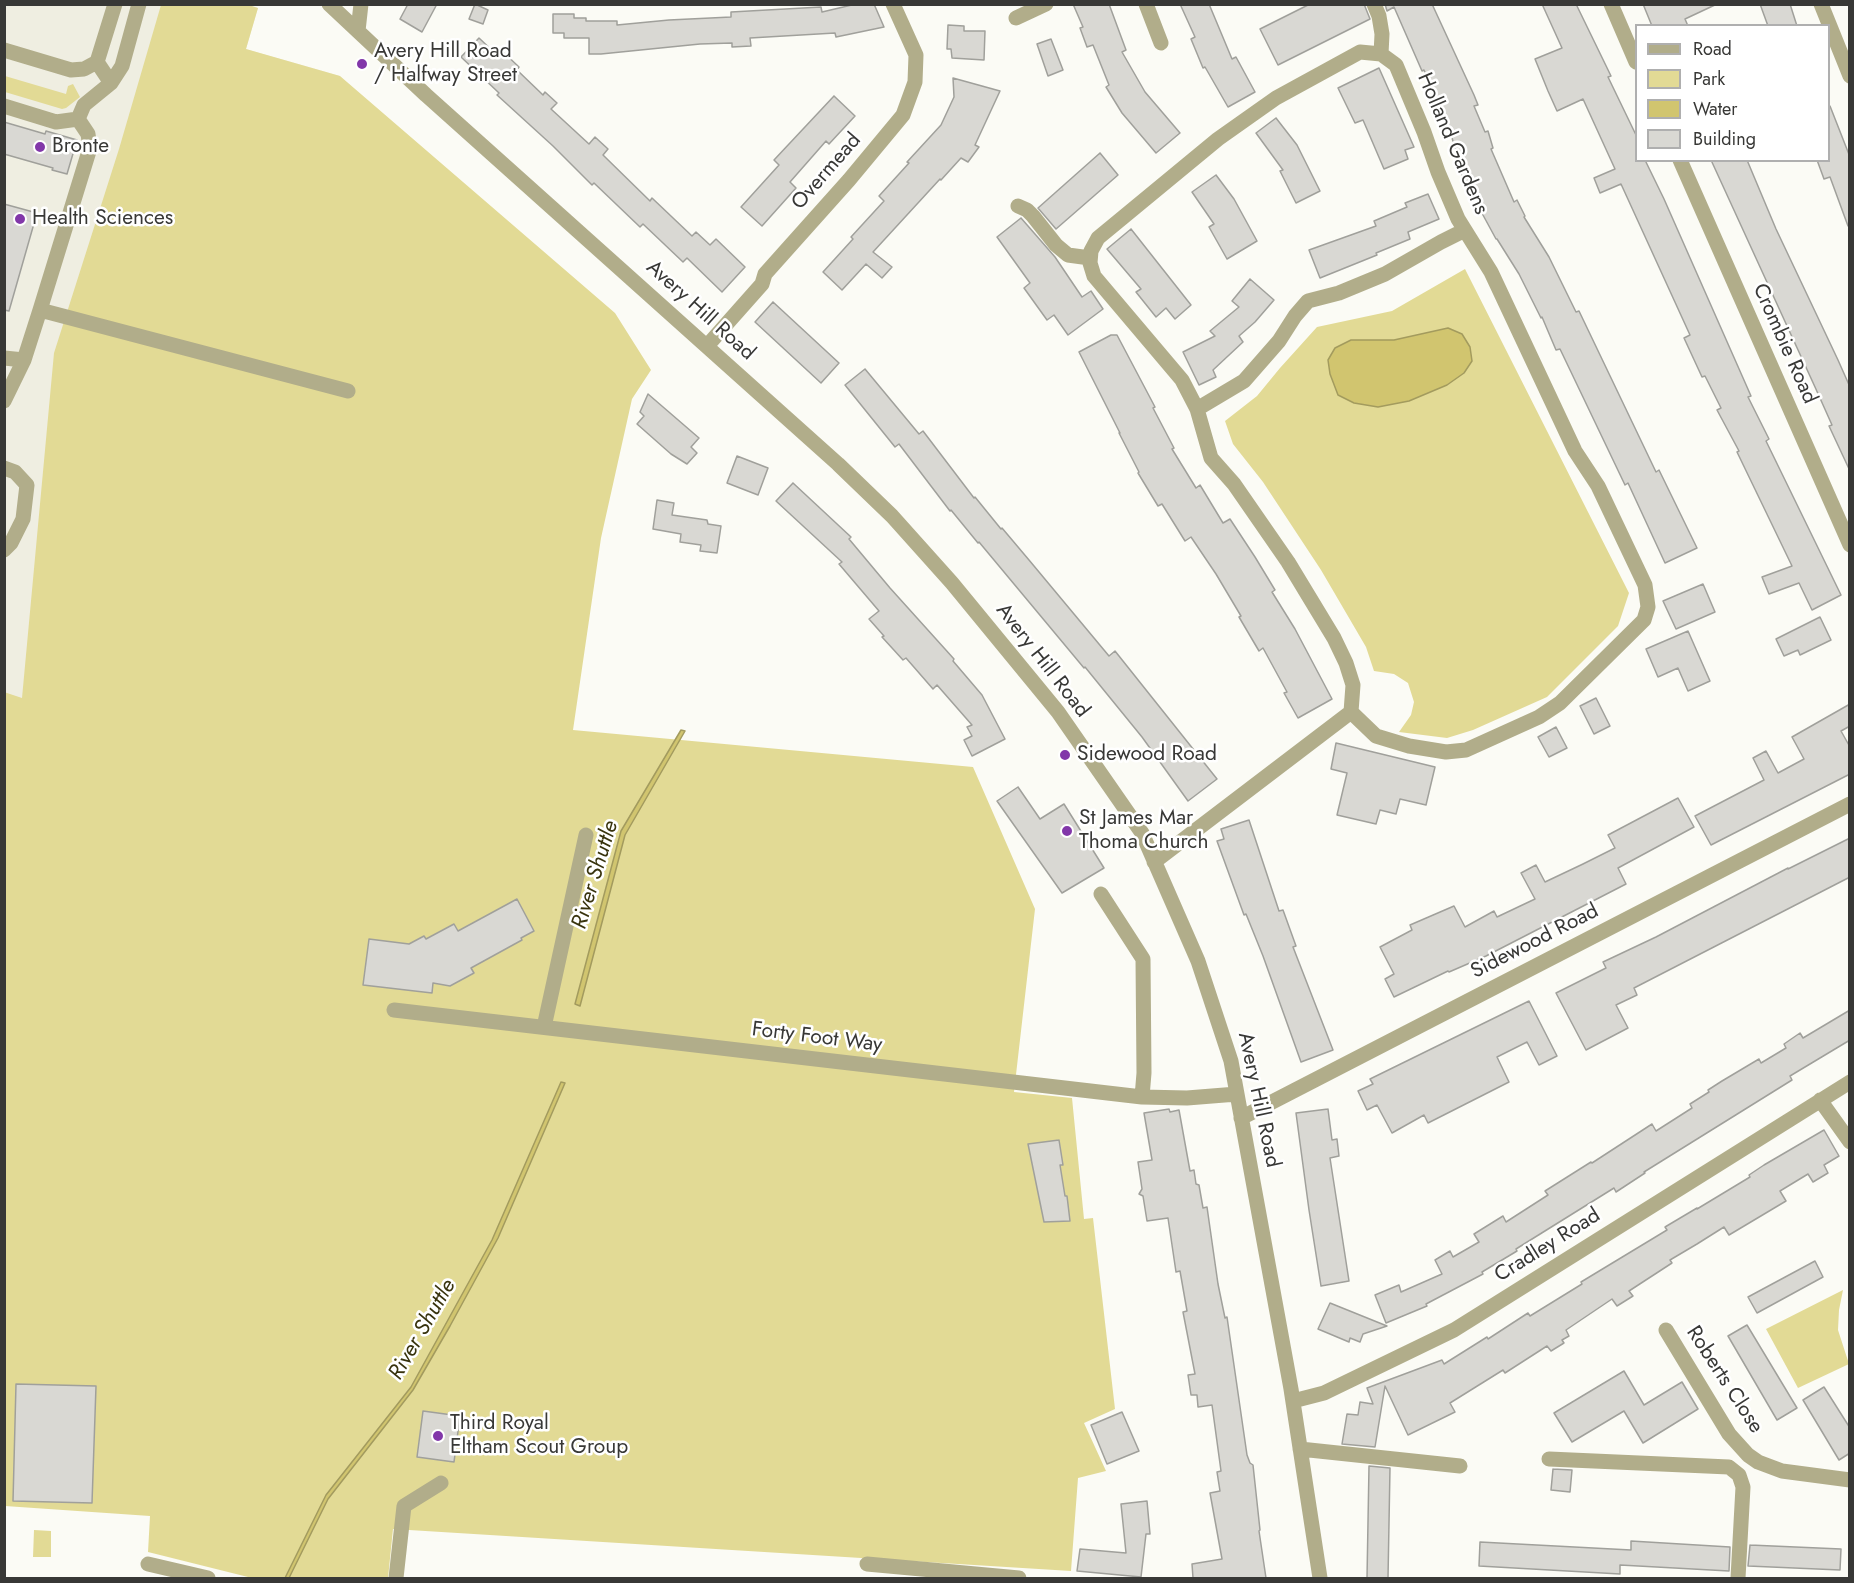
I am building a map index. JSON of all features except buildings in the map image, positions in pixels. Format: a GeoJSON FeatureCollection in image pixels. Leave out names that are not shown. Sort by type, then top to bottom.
{"type":"FeatureCollection","features":[{"type":"Feature","properties":{"kind":"street"},"geometry":{"type":"LineString","coordinates":[[4,50],[71,70],[84,69],[98,62],[115,4]]}},
{"type":"Feature","properties":{"kind":"street"},"geometry":{"type":"LineString","coordinates":[[78,119],[84,105],[111,83],[122,66],[139,4]]}},
{"type":"Feature","properties":{"kind":"street","name":"Avery Hill Road"},"geometry":{"type":"LineString","coordinates":[[328,4],[838,464],[892,516],[952,583],[1058,712],[1142,833],[1198,961],[1231,1061],[1293,1401],[1320,1578]]}},
{"type":"Feature","properties":{"kind":"street"},"geometry":{"type":"LineString","coordinates":[[358,32],[361,4]]}},
{"type":"Feature","properties":{"kind":"street","name":"Overmead"},"geometry":{"type":"LineString","coordinates":[[707,346],[762,284],[765,274],[849,180],[903,115],[915,82],[916,56],[893,4]]}},
{"type":"Feature","properties":{"kind":"street"},"geometry":{"type":"LineString","coordinates":[[1016,18],[1046,4]]}},
{"type":"Feature","properties":{"kind":"street"},"geometry":{"type":"LineString","coordinates":[[1146,4],[1161,43]]}},
{"type":"Feature","properties":{"kind":"street"},"geometry":{"type":"LineString","coordinates":[[1154,862],[1351,712],[1353,685],[1334,638],[1288,562],[1234,484],[1211,458],[1197,410],[1182,380],[1094,276],[1090,263],[1093,246],[1098,238],[1211,144],[1276,98],[1360,52],[1381,54],[1382,34],[1379,15],[1374,4]]}},
{"type":"Feature","properties":{"kind":"street"},"geometry":{"type":"LineString","coordinates":[[1611,4],[1635,60]]}},
{"type":"Feature","properties":{"kind":"street"},"geometry":{"type":"LineString","coordinates":[[1821,4],[1829,24]]}},
{"type":"Feature","properties":{"kind":"street"},"geometry":{"type":"LineString","coordinates":[[1830,26],[1850,76]]}},
{"type":"Feature","properties":{"kind":"street","name":"Holland Gardens"},"geometry":{"type":"LineString","coordinates":[[1351,712],[1376,736],[1409,746],[1446,752],[1466,750],[1539,717],[1560,703],[1644,620],[1648,607],[1645,585],[1598,486],[1575,451],[1491,272],[1458,219],[1437,172],[1420,122],[1396,65],[1381,54]]}},
{"type":"Feature","properties":{"kind":"street"},"geometry":{"type":"LineString","coordinates":[[98,62],[111,83]]}},
{"type":"Feature","properties":{"kind":"street"},"geometry":{"type":"LineString","coordinates":[[4,106],[56,122],[78,119]]}},
{"type":"Feature","properties":{"kind":"street"},"geometry":{"type":"LineString","coordinates":[[4,401],[24,360],[90,148],[88,134],[78,119]]}},
{"type":"Feature","properties":{"kind":"street","name":"Crombie Road"},"geometry":{"type":"LineString","coordinates":[[1681,162],[1850,545]]}},
{"type":"Feature","properties":{"kind":"street"},"geometry":{"type":"LineString","coordinates":[[1018,206],[1027,210],[1056,245],[1068,255],[1090,258]]}},
{"type":"Feature","properties":{"kind":"street"},"geometry":{"type":"LineString","coordinates":[[1197,410],[1244,381],[1279,341],[1295,316],[1308,302],[1339,293],[1385,274],[1465,230]]}},
{"type":"Feature","properties":{"kind":"street"},"geometry":{"type":"LineString","coordinates":[[40,310],[348,391]]}},
{"type":"Feature","properties":{"kind":"street"},"geometry":{"type":"LineString","coordinates":[[4,358],[24,360]]}},
{"type":"Feature","properties":{"kind":"street"},"geometry":{"type":"LineString","coordinates":[[4,468],[15,472],[27,485],[23,519],[11,543],[4,550]]}},
{"type":"Feature","properties":{"kind":"street","name":"Sidewood Road"},"geometry":{"type":"LineString","coordinates":[[1241,1118],[1850,804]]}},
{"type":"Feature","properties":{"kind":"street"},"geometry":{"type":"LineString","coordinates":[[544,1028],[586,835]]}},
{"type":"Feature","properties":{"kind":"street"},"geometry":{"type":"LineString","coordinates":[[1101,894],[1143,959],[1144,1073],[1142,1097]]}},
{"type":"Feature","properties":{"kind":"street","name":"Forty Foot Way"},"geometry":{"type":"LineString","coordinates":[[394,1010],[1142,1097],[1187,1098],[1237,1094]]}},
{"type":"Feature","properties":{"kind":"street","name":"Cradley Road"},"geometry":{"type":"LineString","coordinates":[[1293,1401],[1323,1393],[1454,1330],[1850,1082]]}},
{"type":"Feature","properties":{"kind":"street"},"geometry":{"type":"LineString","coordinates":[[1817,1102],[1850,1142]]}},
{"type":"Feature","properties":{"kind":"street","name":"Roberts Close"},"geometry":{"type":"LineString","coordinates":[[1666,1330],[1729,1434],[1748,1455],[1764,1465],[1782,1471],[1850,1480]]}},
{"type":"Feature","properties":{"kind":"street"},"geometry":{"type":"LineString","coordinates":[[1300,1449],[1460,1466]]}},
{"type":"Feature","properties":{"kind":"street"},"geometry":{"type":"LineString","coordinates":[[1549,1459],[1729,1467],[1739,1475],[1743,1487],[1738,1578]]}},
{"type":"Feature","properties":{"kind":"street"},"geometry":{"type":"LineString","coordinates":[[396,1578],[404,1506],[441,1483]]}},
{"type":"Feature","properties":{"kind":"street"},"geometry":{"type":"LineString","coordinates":[[148,1564],[208,1578]]}},
{"type":"Feature","properties":{"kind":"street"},"geometry":{"type":"LineString","coordinates":[[867,1564],[1019,1578]]}},
{"type":"Feature","properties":{"kind":"shaded area"},"geometry":{"type":"Polygon","coordinates":[[[5,5],[246,5],[258,8],[246,49],[340,76],[5,915],[5,5]]]}},
{"type":"Feature","properties":{"kind":"green space"},"geometry":{"type":"Polygon","coordinates":[[[246,4],[258,8],[246,49],[340,76],[615,313],[651,370],[632,399],[601,538],[573,730],[973,767],[1035,909],[1014,1092],[1072,1098],[1084,1219],[1093,1218],[1115,1409],[1084,1423],[1106,1471],[1078,1478],[1071,1571],[393,1529],[388,1578],[252,1578],[148,1552],[150,1516],[5,1506],[4,692],[22,698],[54,353],[119,149],[161,5],[246,4]]]}},
{"type":"Feature","properties":{"kind":"green space"},"geometry":{"type":"Polygon","coordinates":[[[5,76],[66,94],[68,86],[73,84],[80,97],[62,109],[5,92],[5,76]]]}},
{"type":"Feature","properties":{"kind":"green space"},"geometry":{"type":"Polygon","coordinates":[[[1465,269],[1629,593],[1618,626],[1547,697],[1473,730],[1447,738],[1399,732],[1411,715],[1414,702],[1408,683],[1394,674],[1374,671],[1366,647],[1321,570],[1263,482],[1233,444],[1225,421],[1257,396],[1317,327],[1392,311],[1465,269]]]}},
{"type":"Feature","properties":{"kind":"green space"},"geometry":{"type":"Polygon","coordinates":[[[1843,1290],[1838,1330],[1849,1364],[1798,1388],[1766,1329],[1843,1290]]]}},
{"type":"Feature","properties":{"kind":"green space"},"geometry":{"type":"Polygon","coordinates":[[[34,1530],[51,1531],[51,1557],[33,1557],[34,1530]]]}},
{"type":"Feature","properties":{"kind":"water"},"geometry":{"type":"Polygon","coordinates":[[[1448,328],[1462,334],[1470,347],[1472,361],[1464,373],[1447,385],[1409,401],[1378,407],[1354,403],[1338,395],[1330,374],[1328,360],[1335,348],[1351,340],[1394,340],[1448,328]]]}},
{"type":"Feature","properties":{"kind":"water","name":"River Shuttle"},"geometry":{"type":"Polygon","coordinates":[[[681,730],[685,731],[625,835],[580,1006],[575,1004],[621,831],[681,730]]]}},
{"type":"Feature","properties":{"kind":"water","name":"River Shuttle"},"geometry":{"type":"Polygon","coordinates":[[[561,1082],[565,1083],[498,1238],[450,1326],[413,1390],[328,1499],[289,1578],[285,1578],[326,1495],[411,1387],[492,1240],[561,1082]]]}},
{"type":"Feature","properties":{"kind":"place","name":"Avery Hill Road / Halfway Street"},"geometry":{"type":"Point","coordinates":[362,64]}},
{"type":"Feature","properties":{"kind":"place","name":"Bronte"},"geometry":{"type":"Point","coordinates":[40,147]}},
{"type":"Feature","properties":{"kind":"place","name":"Health Sciences"},"geometry":{"type":"Point","coordinates":[20,219]}},
{"type":"Feature","properties":{"kind":"place","name":"Sidewood Road"},"geometry":{"type":"Point","coordinates":[1065,755]}},
{"type":"Feature","properties":{"kind":"place","name":"St James Mar Thoma Church"},"geometry":{"type":"Point","coordinates":[1067,831]}},
{"type":"Feature","properties":{"kind":"place","name":"Third Royal Eltham Scout Group"},"geometry":{"type":"Point","coordinates":[438,1436]}}]}
